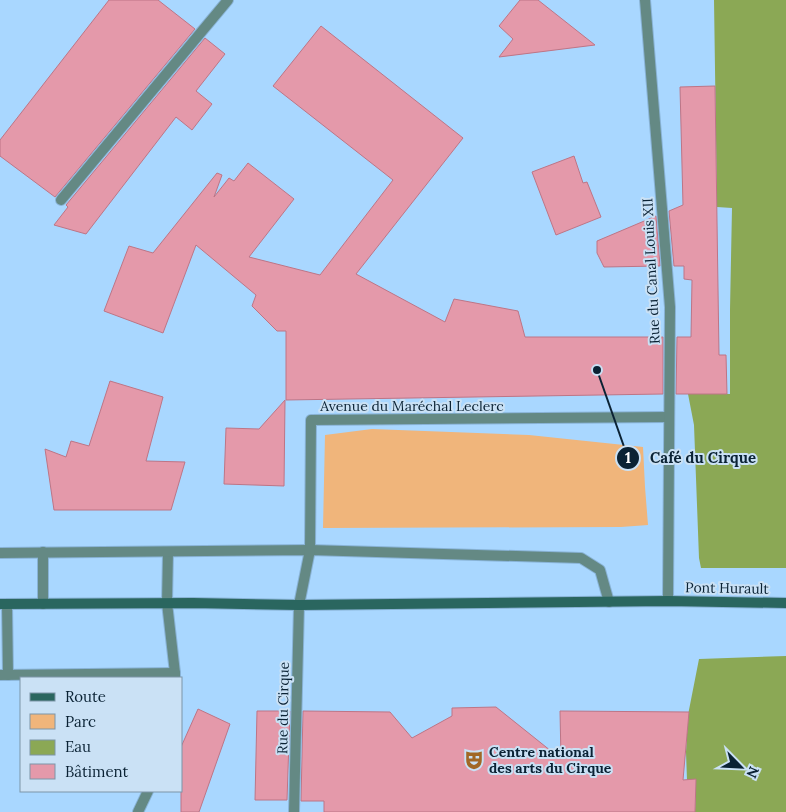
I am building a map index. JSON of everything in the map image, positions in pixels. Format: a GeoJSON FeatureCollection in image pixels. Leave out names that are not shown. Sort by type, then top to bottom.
{"type":"FeatureCollection","features":[{"type":"Feature","properties":{"kind":"main road"},"geometry":{"type":"LineString","coordinates":[[4,604],[167,603],[299,606],[668,601]]}},
{"type":"Feature","properties":{"kind":"main road","name":"Pont Hurault"},"geometry":{"type":"LineString","coordinates":[[668,601],[786,603]]}},
{"type":"Feature","properties":{"kind":"street"},"geometry":{"type":"LineString","coordinates":[[61,200],[228,0]]}},
{"type":"Feature","properties":{"kind":"street","name":"Rue du Canal Louis XII"},"geometry":{"type":"LineString","coordinates":[[645,0],[670,306],[668,601]]}},
{"type":"Feature","properties":{"kind":"street","name":"Avenue du Maréchal Leclerc"},"geometry":{"type":"LineString","coordinates":[[299,606],[310,550],[311,420],[669,417]]}},
{"type":"Feature","properties":{"kind":"street"},"geometry":{"type":"LineString","coordinates":[[0,553],[310,550],[582,558],[600,570],[609,602]]}},
{"type":"Feature","properties":{"kind":"street"},"geometry":{"type":"LineString","coordinates":[[43,552],[43,604]]}},
{"type":"Feature","properties":{"kind":"street"},"geometry":{"type":"LineString","coordinates":[[4,604],[4,675],[175,676],[167,603],[168,552]]}},
{"type":"Feature","properties":{"kind":"street","name":"Rue du Cirque"},"geometry":{"type":"LineString","coordinates":[[294,812],[299,606]]}},
{"type":"Feature","properties":{"kind":"street"},"geometry":{"type":"LineString","coordinates":[[138,812],[148,792]]}},
{"type":"Feature","properties":{"kind":"green space"},"geometry":{"type":"Polygon","coordinates":[[[372,429],[529,435],[643,447],[648,525],[621,527],[323,528],[325,435],[372,429]]]}},
{"type":"Feature","properties":{"kind":"water"},"geometry":{"type":"Polygon","coordinates":[[[714,0],[786,0],[786,568],[701,568],[699,558],[694,425],[688,394],[730,394],[732,208],[717,207],[714,0]]]}},
{"type":"Feature","properties":{"kind":"water"},"geometry":{"type":"Polygon","coordinates":[[[786,656],[786,812],[695,812],[696,780],[687,780],[686,752],[688,715],[699,659],[786,656]]]}},
{"type":"Feature","properties":{"kind":"building"},"geometry":{"type":"Polygon","coordinates":[[[109,0],[158,0],[195,29],[55,197],[0,156],[0,140],[109,0]]]}},
{"type":"Feature","properties":{"kind":"building"},"geometry":{"type":"Polygon","coordinates":[[[520,0],[538,0],[595,45],[499,57],[513,39],[499,26],[520,0]]]}},
{"type":"Feature","properties":{"kind":"building"},"geometry":{"type":"Polygon","coordinates":[[[321,26],[463,138],[356,274],[445,322],[454,299],[518,311],[525,337],[663,337],[663,394],[286,400],[286,331],[277,331],[252,306],[256,295],[196,245],[163,333],[104,311],[129,246],[153,253],[217,173],[222,175],[214,197],[229,178],[234,181],[248,163],[294,199],[249,257],[320,275],[393,180],[273,86],[321,26]]]}},
{"type":"Feature","properties":{"kind":"building"},"geometry":{"type":"Polygon","coordinates":[[[205,38],[225,54],[196,91],[212,104],[192,130],[176,117],[86,234],[54,225],[68,207],[66,205],[205,38]]]}},
{"type":"Feature","properties":{"kind":"building"},"geometry":{"type":"Polygon","coordinates":[[[715,86],[719,355],[726,355],[727,394],[676,394],[677,337],[691,337],[692,280],[684,279],[684,266],[674,266],[669,211],[683,205],[680,87],[715,86]]]}},
{"type":"Feature","properties":{"kind":"building"},"geometry":{"type":"Polygon","coordinates":[[[574,156],[583,183],[587,182],[601,217],[556,235],[532,172],[574,156]]]}},
{"type":"Feature","properties":{"kind":"building"},"geometry":{"type":"Polygon","coordinates":[[[656,216],[660,266],[604,267],[597,253],[597,241],[656,216]]]}},
{"type":"Feature","properties":{"kind":"building"},"geometry":{"type":"Polygon","coordinates":[[[110,381],[163,397],[146,461],[185,462],[171,510],[54,510],[45,449],[66,457],[71,441],[89,446],[110,381]]]}},
{"type":"Feature","properties":{"kind":"building"},"geometry":{"type":"Polygon","coordinates":[[[285,400],[284,486],[224,484],[226,428],[259,429],[285,400]]]}},
{"type":"Feature","properties":{"kind":"building"},"geometry":{"type":"Polygon","coordinates":[[[496,707],[561,759],[560,711],[689,712],[683,780],[696,779],[695,812],[324,812],[324,801],[301,801],[303,711],[390,712],[412,738],[452,716],[452,708],[496,707]]]}},
{"type":"Feature","properties":{"kind":"building"},"geometry":{"type":"Polygon","coordinates":[[[198,709],[230,724],[199,812],[181,812],[182,745],[198,709]]]}},
{"type":"Feature","properties":{"kind":"building"},"geometry":{"type":"Polygon","coordinates":[[[257,711],[290,711],[287,800],[255,800],[257,711]]]}},
{"type":"Feature","properties":{"kind":"place","name":"Café du Cirque"},"geometry":{"type":"Point","coordinates":[597,370]}},
{"type":"Feature","properties":{"kind":"place","name":"Centre national des arts du Cirque"},"geometry":{"type":"Point","coordinates":[474,760]}}]}
